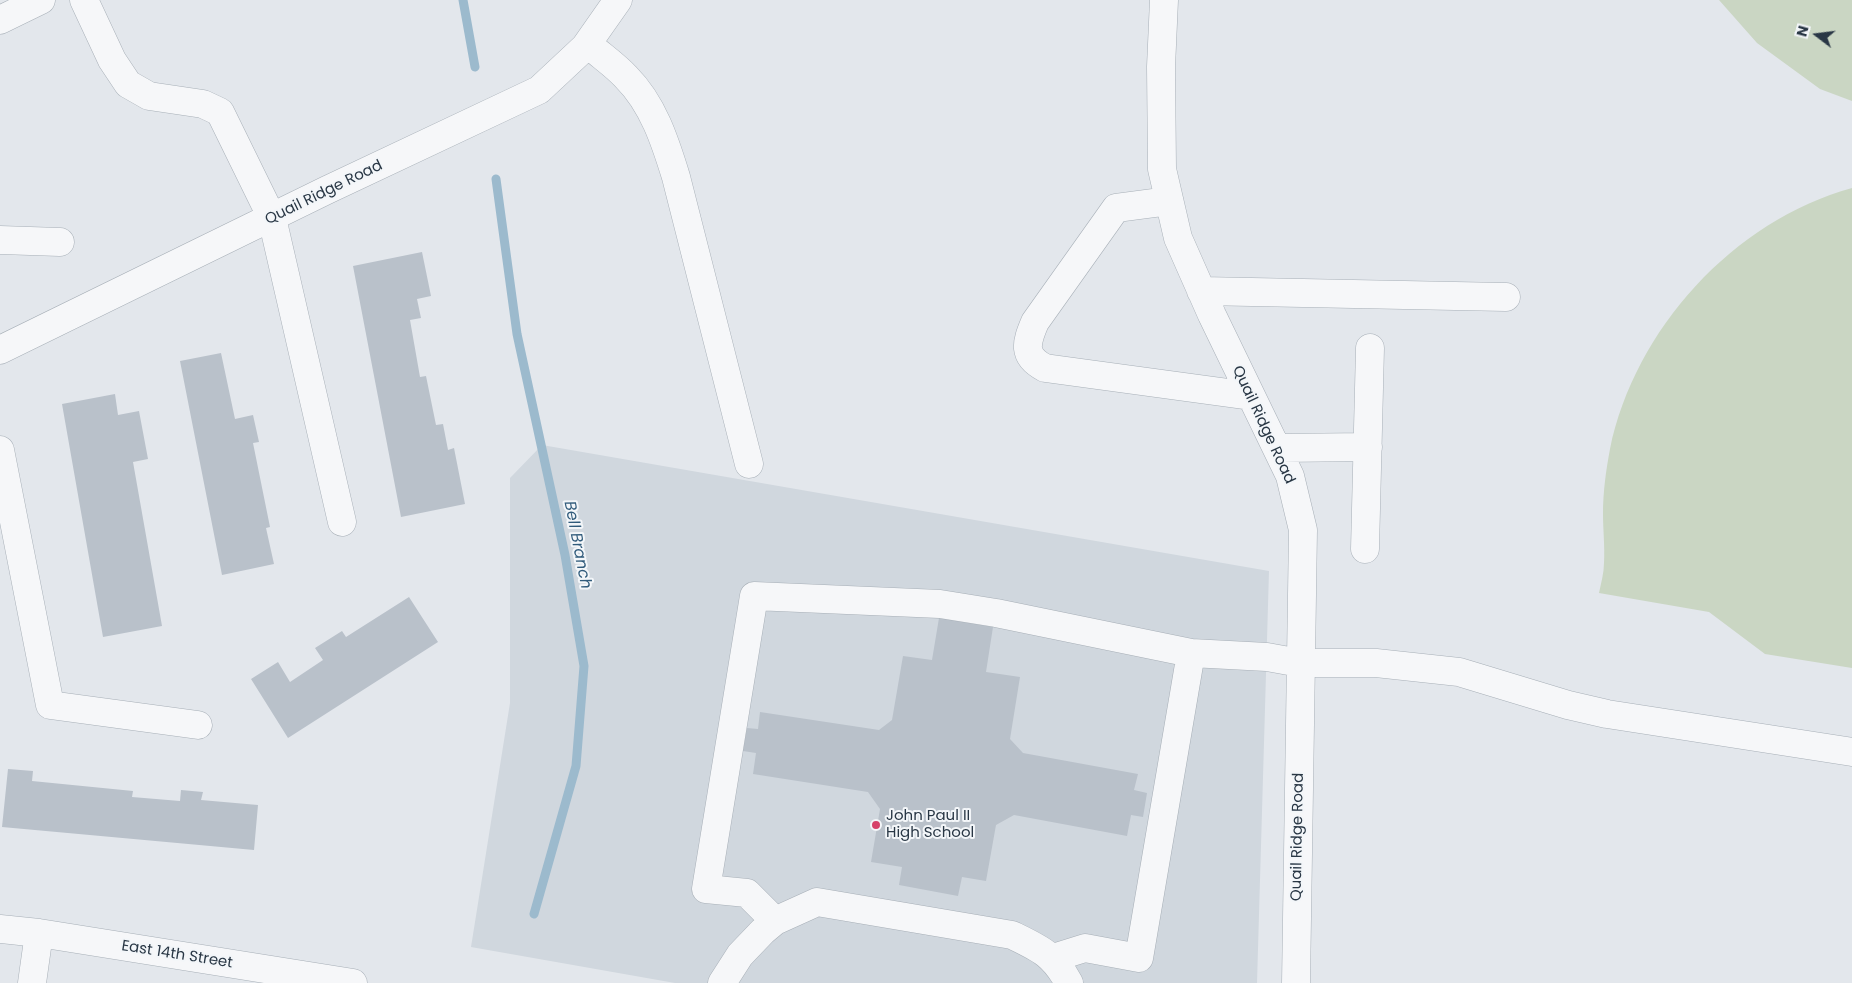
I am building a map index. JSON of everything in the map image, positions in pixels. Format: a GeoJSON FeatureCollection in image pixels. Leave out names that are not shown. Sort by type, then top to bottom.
{"type":"FeatureCollection","features":[{"type":"Feature","properties":{"kind":"street"},"geometry":{"type":"LineString","coordinates":[[0,20],[41,0]]}},
{"type":"Feature","properties":{"kind":"street"},"geometry":{"type":"LineString","coordinates":[[84,0],[112,60],[128,84],[149,96],[203,104],[220,112],[272,218],[342,522]]}},
{"type":"Feature","properties":{"kind":"street","name":"Quail Ridge Road"},"geometry":{"type":"LineString","coordinates":[[0,350],[539,90],[588,44],[618,0]]}},
{"type":"Feature","properties":{"kind":"street","name":"Quail Ridge Road"},"geometry":{"type":"LineString","coordinates":[[1164,0],[1161,67],[1162,169],[1178,238],[1201,291],[1290,476],[1303,530],[1296,983]]}},
{"type":"Feature","properties":{"kind":"street"},"geometry":{"type":"LineString","coordinates":[[588,44],[627,78],[650,108],[665,141],[750,464]]}},
{"type":"Feature","properties":{"kind":"street"},"geometry":{"type":"LineString","coordinates":[[1170,201],[1116,208],[1035,322],[1028,339],[1030,354],[1034,362],[1046,368],[1251,396]]}},
{"type":"Feature","properties":{"kind":"street"},"geometry":{"type":"LineString","coordinates":[[0,240],[60,242]]}},
{"type":"Feature","properties":{"kind":"street"},"geometry":{"type":"LineString","coordinates":[[1201,291],[1506,297]]}},
{"type":"Feature","properties":{"kind":"street"},"geometry":{"type":"LineString","coordinates":[[1365,549],[1370,348]]}},
{"type":"Feature","properties":{"kind":"street"},"geometry":{"type":"LineString","coordinates":[[1277,448],[1368,446]]}},
{"type":"Feature","properties":{"kind":"street"},"geometry":{"type":"LineString","coordinates":[[0,450],[50,706],[198,725]]}},
{"type":"Feature","properties":{"kind":"street"},"geometry":{"type":"LineString","coordinates":[[775,921],[747,893],[706,889],[754,596],[940,604],[996,613],[1191,653],[1267,657],[1300,663],[1376,663],[1458,672],[1568,705],[1607,714],[1852,752]]}},
{"type":"Feature","properties":{"kind":"street"},"geometry":{"type":"LineString","coordinates":[[1053,958],[1085,948],[1138,958],[1191,653]]}},
{"type":"Feature","properties":{"kind":"street"},"geometry":{"type":"LineString","coordinates":[[722,983],[740,954],[775,921],[817,902],[1012,935],[1041,949],[1053,958],[1070,983]]}},
{"type":"Feature","properties":{"kind":"street","name":"East 14th Street"},"geometry":{"type":"LineString","coordinates":[[0,929],[39,933],[353,983]]}},
{"type":"Feature","properties":{"kind":"street"},"geometry":{"type":"LineString","coordinates":[[32,983],[39,933]]}},
{"type":"Feature","properties":{"kind":"shaded area","name":"John Paul II High School"},"geometry":{"type":"Polygon","coordinates":[[[542,445],[1269,571],[1257,983],[675,983],[471,947],[510,703],[510,478],[542,445]]]}},
{"type":"Feature","properties":{"kind":"green space"},"geometry":{"type":"Polygon","coordinates":[[[1719,0],[1852,0],[1852,101],[1820,89],[1757,43],[1719,0]]]}},
{"type":"Feature","properties":{"kind":"green space"},"geometry":{"type":"Polygon","coordinates":[[[1852,188],[1852,668],[1765,654],[1709,612],[1599,593],[1604,567],[1603,514],[1610,449],[1623,405],[1642,362],[1666,322],[1696,286],[1730,253],[1768,226],[1808,204],[1852,188]]]}},
{"type":"Feature","properties":{"kind":"building"},"geometry":{"type":"Polygon","coordinates":[[[422,252],[431,296],[417,299],[421,318],[410,320],[420,377],[426,376],[436,425],[443,424],[448,450],[454,448],[465,504],[401,517],[353,266],[422,252]]]}},
{"type":"Feature","properties":{"kind":"building"},"geometry":{"type":"Polygon","coordinates":[[[221,353],[235,419],[253,415],[259,442],[253,443],[270,527],[266,528],[274,564],[222,575],[180,361],[221,353]]]}},
{"type":"Feature","properties":{"kind":"building"},"geometry":{"type":"Polygon","coordinates":[[[115,394],[118,415],[139,411],[148,459],[133,462],[162,626],[103,637],[62,404],[115,394]]]}},
{"type":"Feature","properties":{"kind":"building"},"geometry":{"type":"Polygon","coordinates":[[[409,597],[438,642],[288,738],[251,679],[278,662],[290,682],[323,660],[315,648],[342,631],[346,637],[409,597]]]}},
{"type":"Feature","properties":{"kind":"building"},"geometry":{"type":"Polygon","coordinates":[[[939,618],[993,627],[986,672],[1020,677],[1010,739],[1023,753],[1138,774],[1134,790],[1147,793],[1143,817],[1131,815],[1127,836],[1014,815],[996,825],[986,881],[962,877],[958,896],[899,885],[902,867],[871,862],[880,809],[868,792],[753,774],[756,753],[743,751],[747,728],[758,729],[760,712],[879,730],[892,720],[903,656],[932,660],[939,618]]]}},
{"type":"Feature","properties":{"kind":"building"},"geometry":{"type":"Polygon","coordinates":[[[8,769],[33,771],[32,781],[133,791],[132,797],[180,801],[181,790],[203,792],[201,800],[258,805],[254,850],[2,827],[8,769]]]}},
{"type":"Feature","properties":{"kind":"waterway","name":"Bell Branch"},"geometry":{"type":"LineString","coordinates":[[463,0],[475,67]]}},
{"type":"Feature","properties":{"kind":"waterway","name":"Bell Branch"},"geometry":{"type":"LineString","coordinates":[[496,179],[517,334],[565,555],[584,666],[576,766],[534,914]]}},
{"type":"Feature","properties":{"kind":"place","name":"John Paul II High School"},"geometry":{"type":"Point","coordinates":[876,825]}}]}
